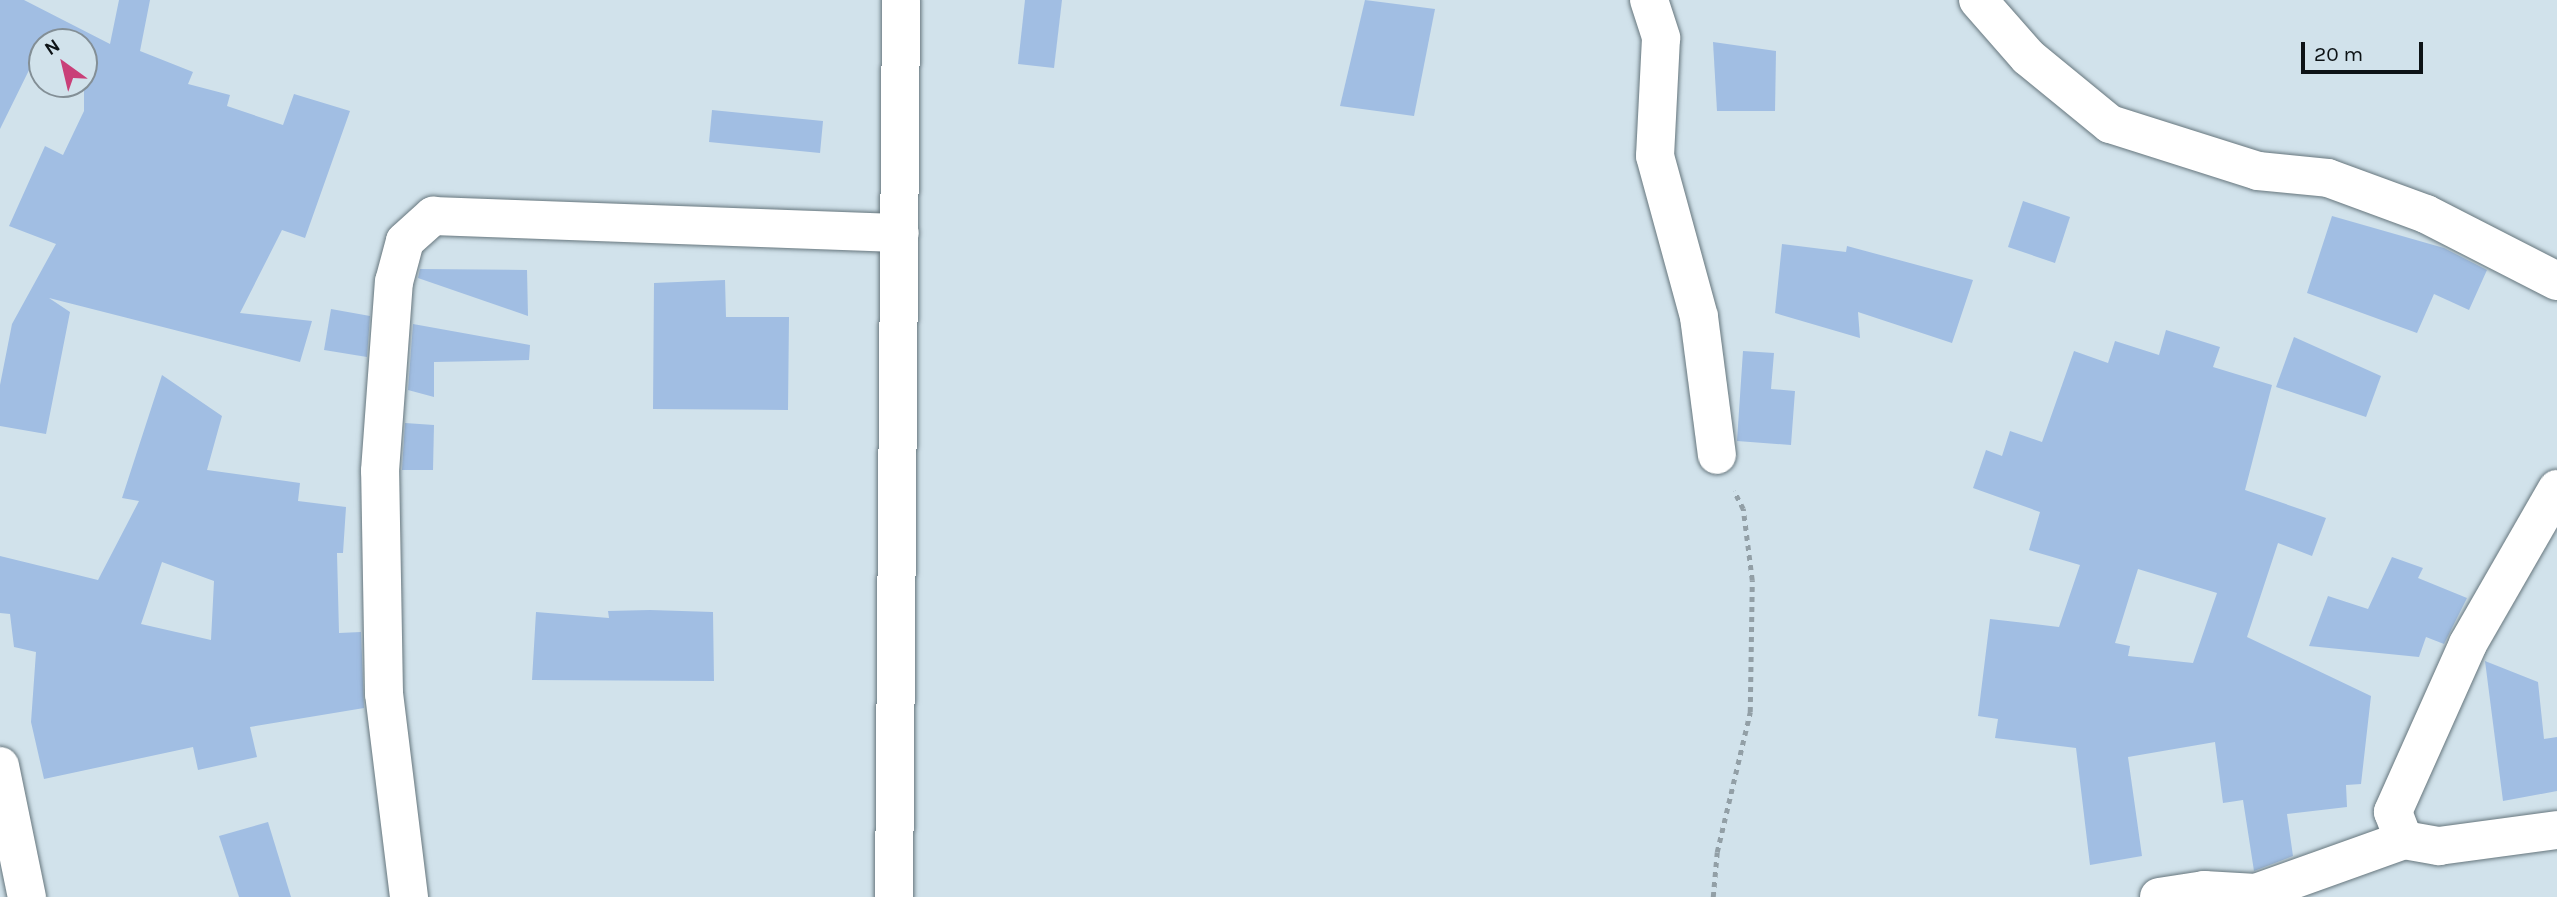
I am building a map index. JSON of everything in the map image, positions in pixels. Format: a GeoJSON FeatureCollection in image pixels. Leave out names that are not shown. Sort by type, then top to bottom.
{"type":"FeatureCollection","features":[{"type":"Feature","properties":{"kind":"street"},"geometry":{"type":"LineString","coordinates":[[894,897],[901,0]]}},
{"type":"Feature","properties":{"kind":"street"},"geometry":{"type":"LineString","coordinates":[[1649,0],[1661,38],[1655,156],[1699,317],[1717,455]]}},
{"type":"Feature","properties":{"kind":"street"},"geometry":{"type":"LineString","coordinates":[[1978,0],[2028,57],[2109,124],[2258,171],[2328,178],[2426,214],[2557,281]]}},
{"type":"Feature","properties":{"kind":"street"},"geometry":{"type":"LineString","coordinates":[[409,897],[384,694],[380,471],[394,282],[405,242],[433,216],[900,233]]}},
{"type":"Feature","properties":{"kind":"street"},"geometry":{"type":"LineString","coordinates":[[2404,840],[2393,812],[2468,644],[2557,489]]}},
{"type":"Feature","properties":{"kind":"street"},"geometry":{"type":"LineString","coordinates":[[0,766],[27,897]]}},
{"type":"Feature","properties":{"kind":"street"},"geometry":{"type":"LineString","coordinates":[[2160,897],[2204,890],[2256,893],[2404,840],[2439,846],[2557,830]]}},
{"type":"Feature","properties":{"kind":"path"},"geometry":{"type":"LineString","coordinates":[[1713,897],[1720,839],[1750,712],[1752,580],[1743,509],[1717,455]]}},
{"type":"Feature","properties":{"kind":"building"},"geometry":{"type":"Polygon","coordinates":[[[0,0],[24,0],[79,28],[28,28],[28,72],[0,129],[0,0]]]}},
{"type":"Feature","properties":{"kind":"building"},"geometry":{"type":"Polygon","coordinates":[[[119,0],[150,0],[140,51],[193,72],[188,84],[230,95],[227,106],[283,125],[294,94],[350,111],[305,238],[282,230],[240,313],[312,321],[300,362],[49,298],[70,312],[46,434],[0,426],[0,385],[12,324],[56,244],[9,226],[45,146],[63,155],[84,111],[84,98],[98,98],[98,38],[110,44],[119,0]]]}},
{"type":"Feature","properties":{"kind":"building"},"geometry":{"type":"Polygon","coordinates":[[[1025,0],[1062,0],[1054,68],[1018,64],[1025,0]]]}},
{"type":"Feature","properties":{"kind":"building"},"geometry":{"type":"Polygon","coordinates":[[[1365,0],[1435,9],[1414,116],[1340,106],[1365,0]]]}},
{"type":"Feature","properties":{"kind":"building"},"geometry":{"type":"Polygon","coordinates":[[[1713,42],[1776,51],[1775,111],[1717,111],[1713,42]]]}},
{"type":"Feature","properties":{"kind":"building"},"geometry":{"type":"Polygon","coordinates":[[[712,110],[823,121],[820,153],[709,142],[712,110]]]}},
{"type":"Feature","properties":{"kind":"building"},"geometry":{"type":"Polygon","coordinates":[[[2023,201],[2070,217],[2055,263],[2008,247],[2023,201]]]}},
{"type":"Feature","properties":{"kind":"building"},"geometry":{"type":"Polygon","coordinates":[[[2332,216],[2444,248],[2487,270],[2469,310],[2434,294],[2417,333],[2307,293],[2332,216]]]}},
{"type":"Feature","properties":{"kind":"building"},"geometry":{"type":"Polygon","coordinates":[[[1782,244],[1846,252],[1847,246],[1973,280],[1952,343],[1858,312],[1860,338],[1775,313],[1782,244]]]}},
{"type":"Feature","properties":{"kind":"building"},"geometry":{"type":"Polygon","coordinates":[[[420,269],[527,270],[528,316],[418,278],[420,269]]]}},
{"type":"Feature","properties":{"kind":"building"},"geometry":{"type":"Polygon","coordinates":[[[725,280],[726,317],[789,317],[788,410],[653,409],[654,283],[725,280]]]}},
{"type":"Feature","properties":{"kind":"building"},"geometry":{"type":"Polygon","coordinates":[[[331,309],[370,316],[367,357],[324,350],[331,309]]]}},
{"type":"Feature","properties":{"kind":"building"},"geometry":{"type":"Polygon","coordinates":[[[413,324],[530,345],[529,360],[434,362],[434,397],[408,390],[413,324]]]}},
{"type":"Feature","properties":{"kind":"building"},"geometry":{"type":"Polygon","coordinates":[[[2166,330],[2220,347],[2213,367],[2272,385],[2245,490],[2326,518],[2312,556],[2278,543],[2247,637],[2371,696],[2361,784],[2346,785],[2347,807],[2287,814],[2293,856],[2254,871],[2243,800],[2223,803],[2215,742],[2128,757],[2142,856],[2090,865],[2076,748],[1995,738],[1998,719],[1978,716],[1990,619],[2059,627],[2080,565],[2029,550],[2040,512],[1973,488],[1986,450],[2002,456],[2010,431],[2042,442],[2074,351],[2108,363],[2115,341],[2159,355],[2166,330]],[[2138,569],[2115,643],[2130,646],[2128,656],[2193,663],[2217,593],[2138,569]]]}},
{"type":"Feature","properties":{"kind":"building"},"geometry":{"type":"Polygon","coordinates":[[[2294,337],[2381,376],[2366,417],[2276,387],[2294,337]]]}},
{"type":"Feature","properties":{"kind":"building"},"geometry":{"type":"Polygon","coordinates":[[[1743,351],[1774,353],[1771,389],[1795,391],[1791,445],[1737,441],[1743,351]]]}},
{"type":"Feature","properties":{"kind":"building"},"geometry":{"type":"Polygon","coordinates":[[[162,375],[222,416],[207,470],[300,483],[298,501],[346,507],[343,553],[337,553],[339,633],[361,632],[364,708],[250,727],[257,757],[198,770],[193,747],[44,779],[31,722],[36,652],[14,647],[10,614],[0,613],[0,556],[98,580],[139,501],[122,498],[162,375]],[[162,562],[141,624],[211,640],[214,581],[162,562]]]}},
{"type":"Feature","properties":{"kind":"building"},"geometry":{"type":"Polygon","coordinates":[[[405,423],[434,425],[433,470],[402,470],[405,423]]]}},
{"type":"Feature","properties":{"kind":"building"},"geometry":{"type":"Polygon","coordinates":[[[2392,557],[2423,568],[2418,578],[2467,598],[2444,644],[2426,637],[2419,657],[2309,646],[2328,596],[2368,609],[2392,557]]]}},
{"type":"Feature","properties":{"kind":"building"},"geometry":{"type":"Polygon","coordinates":[[[608,611],[713,612],[714,681],[532,680],[536,612],[609,618],[608,611]]]}},
{"type":"Feature","properties":{"kind":"building"},"geometry":{"type":"Polygon","coordinates":[[[2485,661],[2538,682],[2544,739],[2557,737],[2557,791],[2503,801],[2485,661]]]}},
{"type":"Feature","properties":{"kind":"building"},"geometry":{"type":"Polygon","coordinates":[[[268,822],[291,897],[239,897],[219,836],[268,822]]]}}]}
